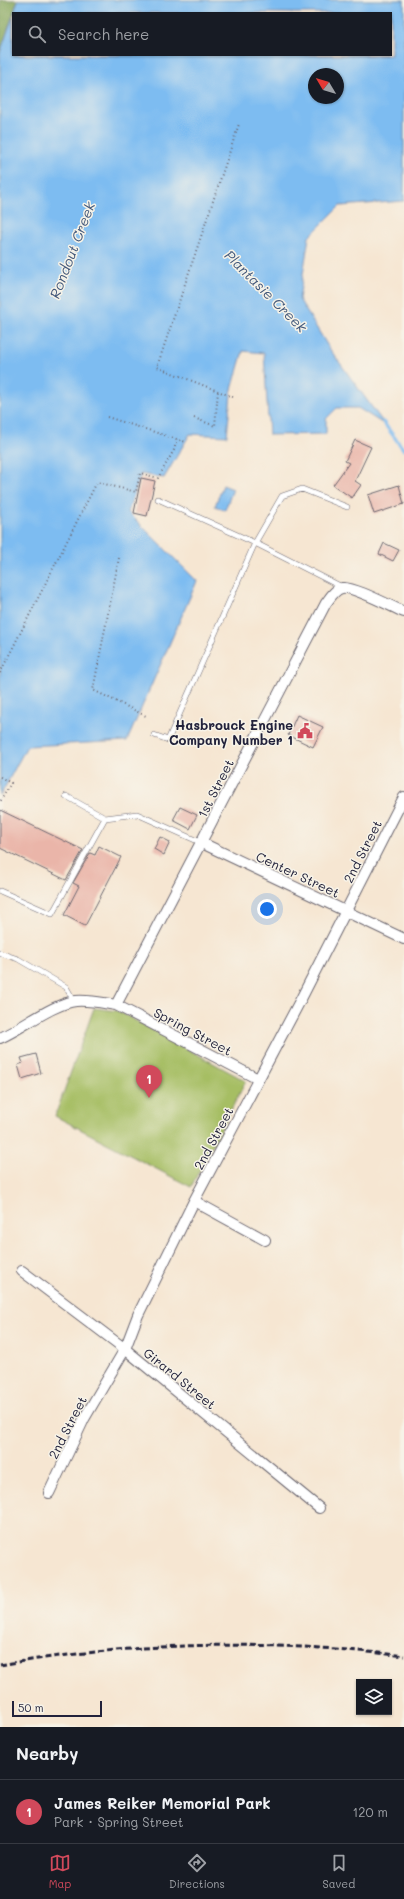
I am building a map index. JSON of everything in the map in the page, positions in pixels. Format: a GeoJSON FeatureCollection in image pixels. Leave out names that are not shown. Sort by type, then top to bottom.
{"type":"FeatureCollection","features":[{"type":"Feature","properties":{"kind":"street"},"geometry":{"type":"LineString","coordinates":[[343,588],[353,589],[404,612]]}},
{"type":"Feature","properties":{"kind":"street","name":"1st Street"},"geometry":{"type":"LineString","coordinates":[[116,1005],[202,843],[326,603],[336,590],[343,588]]}},
{"type":"Feature","properties":{"kind":"street","name":"2nd Street"},"geometry":{"type":"LineString","coordinates":[[49,1493],[84,1419],[125,1349],[138,1315],[194,1201],[404,797]]}},
{"type":"Feature","properties":{"kind":"street","name":"Center Street"},"geometry":{"type":"LineString","coordinates":[[202,843],[404,939]]}},
{"type":"Feature","properties":{"kind":"street"},"geometry":{"type":"LineString","coordinates":[[0,1038],[56,1008],[74,1001]]}},
{"type":"Feature","properties":{"kind":"street","name":"Spring Street"},"geometry":{"type":"LineString","coordinates":[[74,1001],[97,1001],[116,1005],[258,1080]]}},
{"type":"Feature","properties":{"kind":"street"},"geometry":{"type":"LineString","coordinates":[[194,1201],[265,1240]]}},
{"type":"Feature","properties":{"kind":"street","name":"Girard Street"},"geometry":{"type":"LineString","coordinates":[[22,1271],[125,1349],[319,1508]]}},
{"type":"Feature","properties":{"kind":"lane"},"geometry":{"type":"LineString","coordinates":[[154,735],[168,740],[255,543],[282,496],[302,489],[347,507]]}},
{"type":"Feature","properties":{"kind":"lane"},"geometry":{"type":"LineString","coordinates":[[158,499],[255,543],[343,588]]}},
{"type":"Feature","properties":{"kind":"lane"},"geometry":{"type":"LineString","coordinates":[[66,796],[105,818],[137,814],[202,843]]}},
{"type":"Feature","properties":{"kind":"lane"},"geometry":{"type":"LineString","coordinates":[[0,891],[52,914],[105,818]]}},
{"type":"Feature","properties":{"kind":"lane"},"geometry":{"type":"LineString","coordinates":[[0,953],[18,959],[66,987],[74,1001]]}},
{"type":"Feature","properties":{"kind":"path"},"geometry":{"type":"LineString","coordinates":[[233,397],[157,367],[239,124]]}},
{"type":"Feature","properties":{"kind":"path"},"geometry":{"type":"LineString","coordinates":[[194,418],[215,426],[218,391]]}},
{"type":"Feature","properties":{"kind":"path"},"geometry":{"type":"LineString","coordinates":[[107,417],[186,442]]}},
{"type":"Feature","properties":{"kind":"path"},"geometry":{"type":"LineString","coordinates":[[0,673],[97,482],[136,492],[140,473],[158,478],[174,450],[178,439]]}},
{"type":"Feature","properties":{"kind":"path"},"geometry":{"type":"LineString","coordinates":[[119,558],[93,690],[146,716]]}},
{"type":"Feature","properties":{"kind":"path"},"geometry":{"type":"LineString","coordinates":[[0,777],[11,783],[0,802]]}},
{"type":"Feature","properties":{"kind":"green space"},"geometry":{"type":"Polygon","coordinates":[[[0,0],[18,0],[14,12],[12,12],[12,18],[0,53],[0,0]]]}},
{"type":"Feature","properties":{"kind":"green space"},"geometry":{"type":"Polygon","coordinates":[[[94,1008],[118,1011],[246,1081],[191,1187],[55,1116],[94,1008]]]}},
{"type":"Feature","properties":{"kind":"water","name":"Rondout Creek"},"geometry":{"type":"Polygon","coordinates":[[[18,0],[404,0],[404,201],[340,206],[309,237],[299,299],[329,348],[385,425],[358,408],[337,408],[326,419],[326,434],[269,435],[264,353],[243,351],[231,393],[227,436],[190,434],[164,478],[141,474],[128,512],[197,581],[127,741],[27,746],[0,796],[0,53],[12,19],[12,56],[392,56],[392,12],[14,12],[18,0]]]}},
{"type":"Feature","properties":{"kind":"water"},"geometry":{"type":"Polygon","coordinates":[[[223,485],[233,489],[225,510],[215,506],[223,485]]]}},
{"type":"Feature","properties":{"kind":"building"},"geometry":{"type":"Polygon","coordinates":[[[355,440],[371,447],[355,481],[361,485],[352,498],[333,485],[349,463],[345,461],[355,440]]]}},
{"type":"Feature","properties":{"kind":"building"},"geometry":{"type":"Polygon","coordinates":[[[141,478],[155,481],[147,516],[134,513],[141,478]]]}},
{"type":"Feature","properties":{"kind":"building"},"geometry":{"type":"Polygon","coordinates":[[[399,485],[404,504],[374,514],[368,495],[399,485]]]}},
{"type":"Feature","properties":{"kind":"building"},"geometry":{"type":"Polygon","coordinates":[[[384,543],[399,550],[393,561],[379,554],[384,543]]]}},
{"type":"Feature","properties":{"kind":"building","name":"Hasbrouck Engine Company Number 1"},"geometry":{"type":"Polygon","coordinates":[[[297,715],[323,727],[313,747],[288,735],[297,715]]]}},
{"type":"Feature","properties":{"kind":"building"},"geometry":{"type":"Polygon","coordinates":[[[180,807],[197,815],[190,829],[173,820],[180,807]]]}},
{"type":"Feature","properties":{"kind":"building"},"geometry":{"type":"Polygon","coordinates":[[[0,810],[83,850],[66,880],[0,848],[0,810]]]}},
{"type":"Feature","properties":{"kind":"building"},"geometry":{"type":"Polygon","coordinates":[[[160,837],[170,842],[164,855],[154,849],[160,837]]]}},
{"type":"Feature","properties":{"kind":"building"},"geometry":{"type":"Polygon","coordinates":[[[99,846],[121,857],[85,926],[64,915],[79,886],[73,883],[90,853],[95,855],[99,846]]]}},
{"type":"Feature","properties":{"kind":"building"},"geometry":{"type":"Polygon","coordinates":[[[36,1054],[41,1073],[22,1079],[18,1065],[23,1063],[21,1058],[36,1054]]]}},
{"type":"Feature","properties":{"kind":"waterway","name":"Plantasie Creek"},"geometry":{"type":"LineString","coordinates":[[383,422],[404,450]]}},
{"type":"Feature","properties":{"kind":"railway"},"geometry":{"type":"LineString","coordinates":[[0,1665],[50,1657],[100,1652],[202,1646],[252,1645],[303,1647],[404,1656]]}},
{"type":"Feature","properties":{"kind":"place","name":"Hasbrouck Engine Company Number 1"},"geometry":{"type":"Point","coordinates":[305,731]}},
{"type":"Feature","properties":{"kind":"place","name":"James Reiker Memorial Park"},"geometry":{"type":"Point","coordinates":[149,1098]}}]}
